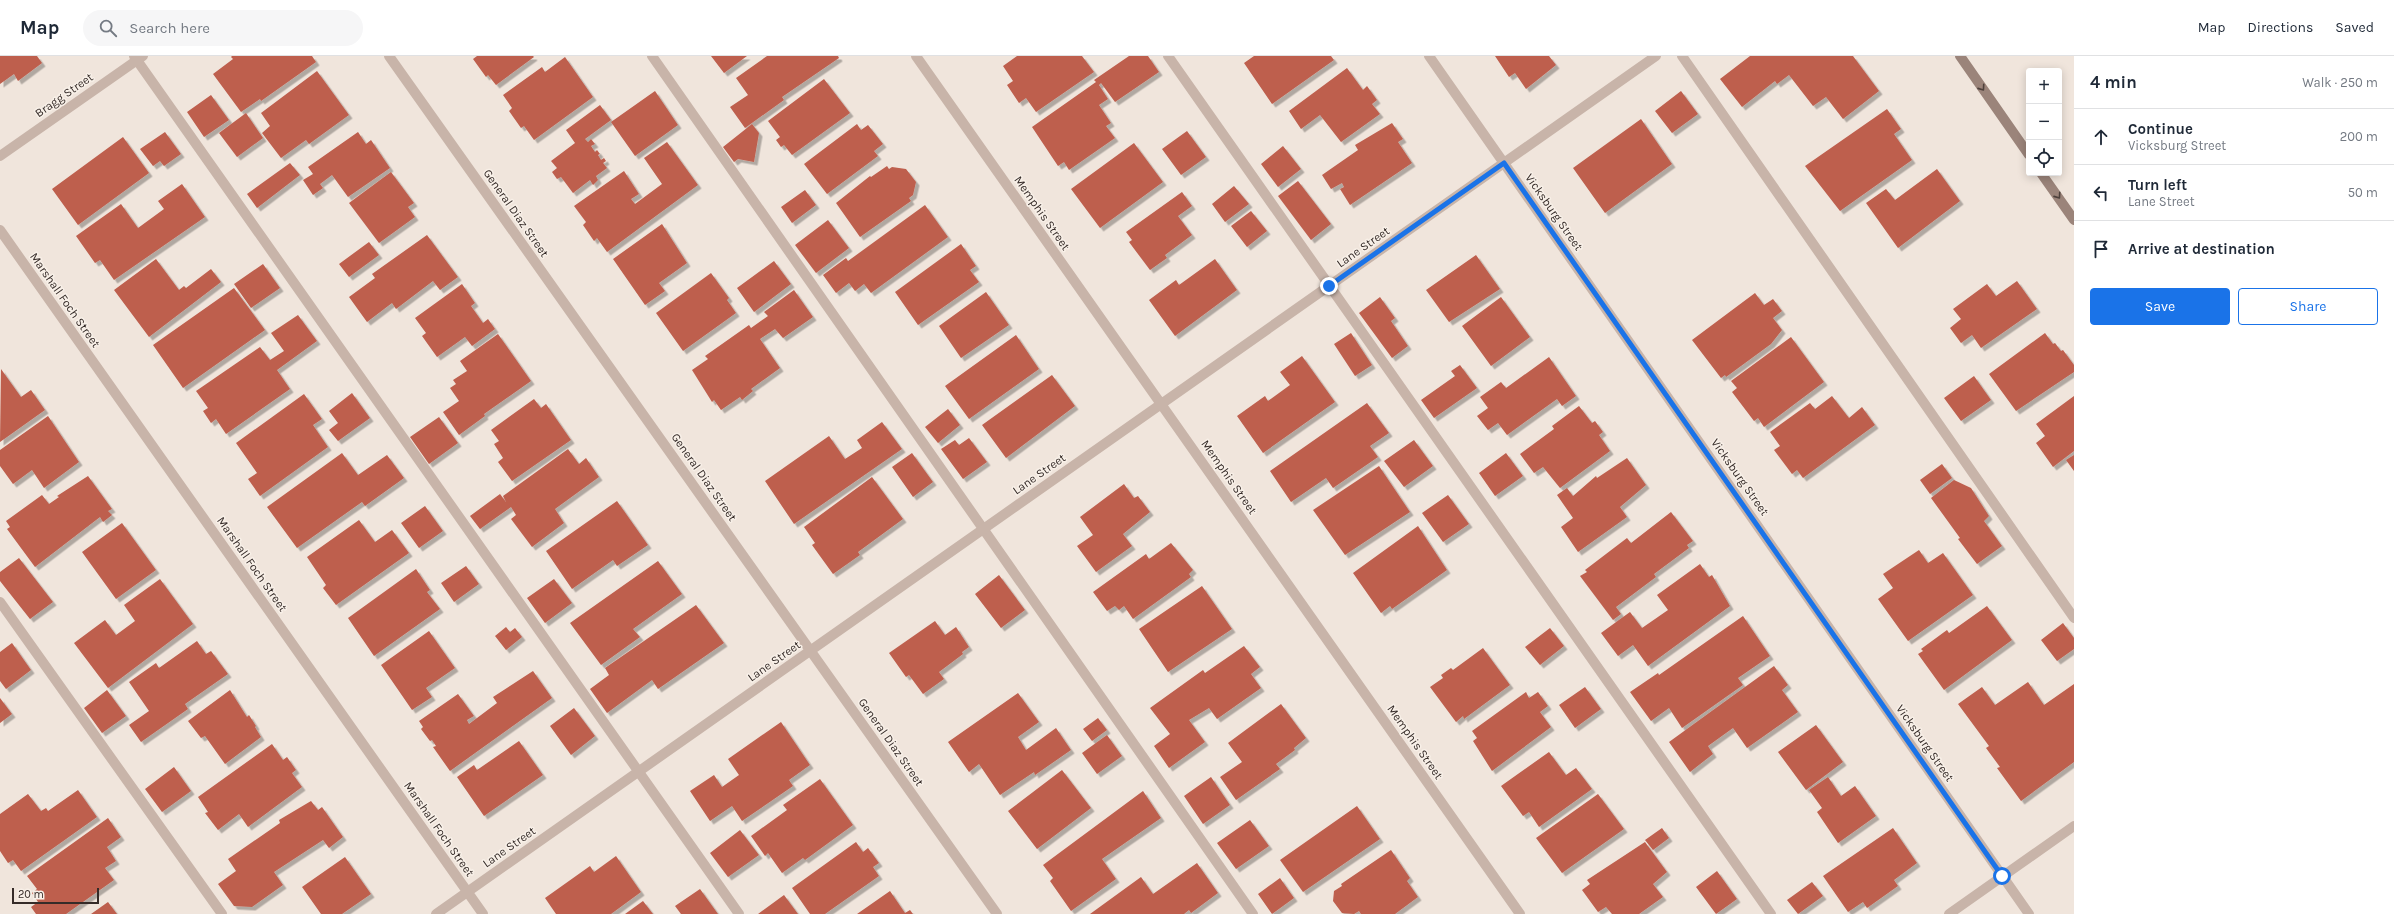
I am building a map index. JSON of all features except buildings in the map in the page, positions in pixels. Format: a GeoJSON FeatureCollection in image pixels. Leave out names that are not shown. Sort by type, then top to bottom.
{"type":"FeatureCollection","features":[{"type":"Feature","properties":{"kind":"main road"},"geometry":{"type":"LineString","coordinates":[[1960,56],[2026,151]]}},
{"type":"Feature","properties":{"kind":"main road"},"geometry":{"type":"LineString","coordinates":[[2043,176],[2074,220]]}},
{"type":"Feature","properties":{"kind":"street","name":"General Diaz Street"},"geometry":{"type":"LineString","coordinates":[[389,56],[997,914]]}},
{"type":"Feature","properties":{"kind":"street"},"geometry":{"type":"LineString","coordinates":[[652,56],[1253,914]]}},
{"type":"Feature","properties":{"kind":"street","name":"Memphis Street"},"geometry":{"type":"LineString","coordinates":[[916,56],[1520,914]]}},
{"type":"Feature","properties":{"kind":"street"},"geometry":{"type":"LineString","coordinates":[[1168,56],[1771,914]]}},
{"type":"Feature","properties":{"kind":"street","name":"Vicksburg Street"},"geometry":{"type":"LineString","coordinates":[[1429,56],[2029,914]]}},
{"type":"Feature","properties":{"kind":"street","name":"Lane Street"},"geometry":{"type":"LineString","coordinates":[[436,914],[1656,56]]}},
{"type":"Feature","properties":{"kind":"street"},"geometry":{"type":"LineString","coordinates":[[1682,56],[2074,618]]}},
{"type":"Feature","properties":{"kind":"street"},"geometry":{"type":"LineString","coordinates":[[138,57],[739,914]]}},
{"type":"Feature","properties":{"kind":"street","name":"Bragg Street"},"geometry":{"type":"LineString","coordinates":[[0,156],[138,57]]}},
{"type":"Feature","properties":{"kind":"street","name":"Marshall Foch Street"},"geometry":{"type":"LineString","coordinates":[[0,230],[483,914]]}},
{"type":"Feature","properties":{"kind":"street"},"geometry":{"type":"LineString","coordinates":[[0,602],[222,914]]}},
{"type":"Feature","properties":{"kind":"street"},"geometry":{"type":"LineString","coordinates":[[1949,914],[2074,826]]}},
{"type":"Feature","properties":{"kind":"route"},"geometry":{"type":"LineString","coordinates":[[1329,286],[1504,163],[2002,876]]}}]}
